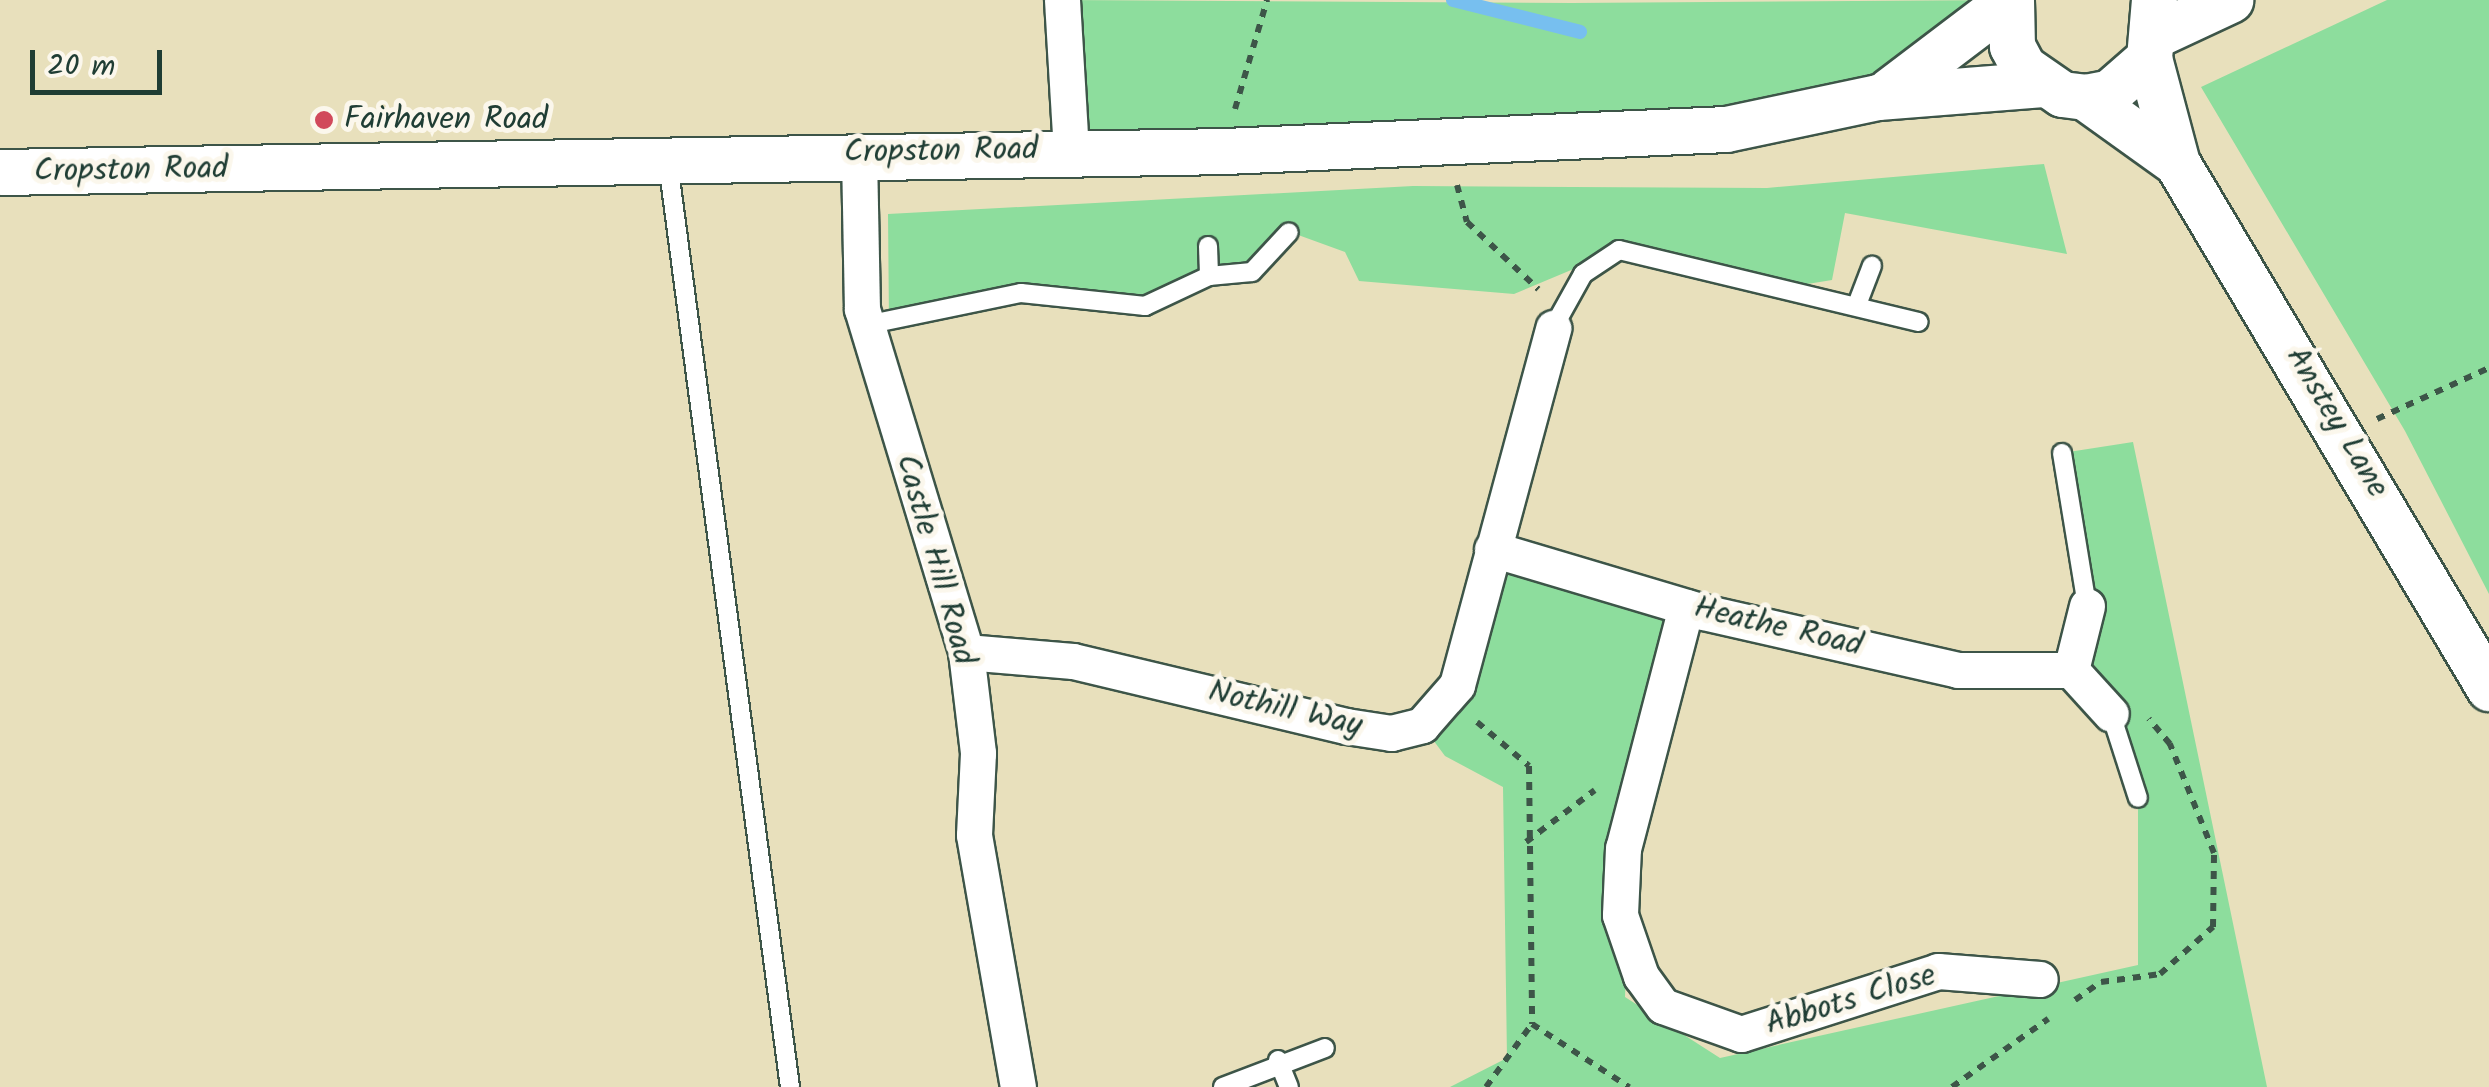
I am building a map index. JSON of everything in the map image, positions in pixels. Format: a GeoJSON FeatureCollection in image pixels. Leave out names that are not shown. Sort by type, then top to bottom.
{"type":"FeatureCollection","features":[{"type":"Feature","properties":{"kind":"street"},"geometry":{"type":"LineString","coordinates":[[1062,0],[1072,150]]}},
{"type":"Feature","properties":{"kind":"street","name":"Cropston Road"},"geometry":{"type":"LineString","coordinates":[[2010,0],[2012,46],[2042,84]]}},
{"type":"Feature","properties":{"kind":"street","name":"Cropston Road"},"geometry":{"type":"LineString","coordinates":[[1878,96],[1936,62],[2010,0]]}},
{"type":"Feature","properties":{"kind":"street"},"geometry":{"type":"LineString","coordinates":[[2085,97],[2132,78],[2153,31],[2230,0]]}},
{"type":"Feature","properties":{"kind":"street","name":"Anstey Lane"},"geometry":{"type":"LineString","coordinates":[[2153,31],[2177,162],[2344,434],[2489,688]]}},
{"type":"Feature","properties":{"kind":"street","name":"Cropston Road"},"geometry":{"type":"LineString","coordinates":[[0,172],[667,157],[1226,150],[1726,129],[1878,96],[2042,84],[2085,97]]}},
{"type":"Feature","properties":{"kind":"street","name":"Anstey Lane"},"geometry":{"type":"LineString","coordinates":[[2085,97],[2177,162]]}},
{"type":"Feature","properties":{"kind":"street","name":"Castle Hill Road"},"geometry":{"type":"LineString","coordinates":[[859,154],[866,325],[966,652],[978,752],[974,834],[1018,1087]]}},
{"type":"Feature","properties":{"kind":"street"},"geometry":{"type":"LineString","coordinates":[[1445,705],[1553,328]]}},
{"type":"Feature","properties":{"kind":"street","name":"Heathe Road"},"geometry":{"type":"LineString","coordinates":[[1492,549],[1686,607],[1958,670],[2071,670]]}},
{"type":"Feature","properties":{"kind":"street"},"geometry":{"type":"LineString","coordinates":[[2087,606],[2071,670],[2124,709]]}},
{"type":"Feature","properties":{"kind":"street","name":"Abbots Close"},"geometry":{"type":"LineString","coordinates":[[1686,607],[1637,784],[1620,915],[1641,976],[1688,1022],[1741,1034],[1938,971],[2040,979]]}},
{"type":"Feature","properties":{"kind":"street","name":"Nothill Way"},"geometry":{"type":"LineString","coordinates":[[966,652],[1074,661],[1390,733],[1422,726],[1445,705]]}},
{"type":"Feature","properties":{"kind":"lane"},"geometry":{"type":"LineString","coordinates":[[667,157],[790,1087]]}},
{"type":"Feature","properties":{"kind":"lane"},"geometry":{"type":"LineString","coordinates":[[866,325],[1022,293],[1145,306],[1209,276],[1252,272],[1289,232]]}},
{"type":"Feature","properties":{"kind":"lane"},"geometry":{"type":"LineString","coordinates":[[1208,246],[1209,276]]}},
{"type":"Feature","properties":{"kind":"lane"},"geometry":{"type":"LineString","coordinates":[[1553,328],[1583,274],[1619,250],[1764,290],[1858,302],[1918,322]]}},
{"type":"Feature","properties":{"kind":"lane"},"geometry":{"type":"LineString","coordinates":[[1858,302],[1872,266]]}},
{"type":"Feature","properties":{"kind":"lane"},"geometry":{"type":"LineString","coordinates":[[2062,454],[2087,606]]}},
{"type":"Feature","properties":{"kind":"lane"},"geometry":{"type":"LineString","coordinates":[[2124,709],[2138,798]]}},
{"type":"Feature","properties":{"kind":"lane"},"geometry":{"type":"LineString","coordinates":[[1223,1087],[1278,1060],[1325,1048]]}},
{"type":"Feature","properties":{"kind":"lane"},"geometry":{"type":"LineString","coordinates":[[1278,1060],[1289,1087]]}},
{"type":"Feature","properties":{"kind":"path"},"geometry":{"type":"LineString","coordinates":[[1226,150],[1268,0]]}},
{"type":"Feature","properties":{"kind":"path"},"geometry":{"type":"LineString","coordinates":[[1454,139],[1468,222],[1536,284],[1553,328]]}},
{"type":"Feature","properties":{"kind":"path"},"geometry":{"type":"LineString","coordinates":[[2344,434],[2489,368]]}},
{"type":"Feature","properties":{"kind":"path"},"geometry":{"type":"LineString","coordinates":[[1445,705],[1529,766],[1532,1024],[1486,1087]]}},
{"type":"Feature","properties":{"kind":"path"},"geometry":{"type":"LineString","coordinates":[[1952,1087],[2101,982],[2160,974],[2213,927],[2214,853],[2170,744],[2124,709]]}},
{"type":"Feature","properties":{"kind":"path"},"geometry":{"type":"LineString","coordinates":[[1532,1024],[1629,1087]]}},
{"type":"Feature","properties":{"kind":"green space"},"geometry":{"type":"Polygon","coordinates":[[[1062,0],[2009,0],[1878,97],[1071,150],[1062,0]]]}},
{"type":"Feature","properties":{"kind":"green space"},"geometry":{"type":"Polygon","coordinates":[[[2387,0],[2489,0],[2489,594],[2405,431],[2201,87],[2387,0]]]}},
{"type":"Feature","properties":{"kind":"green space"},"geometry":{"type":"Polygon","coordinates":[[[2044,164],[2067,254],[1845,213],[1832,280],[1764,291],[1619,250],[1514,294],[1359,281],[1345,252],[1290,232],[1252,272],[1209,276],[1145,306],[1021,293],[889,322],[888,214],[1413,186],[1767,188],[2044,164]]]}},
{"type":"Feature","properties":{"kind":"green space"},"geometry":{"type":"Polygon","coordinates":[[[2133,442],[2267,1087],[1450,1087],[1507,1058],[1503,787],[1445,756],[1422,725],[1503,553],[1669,615],[1632,806],[1625,997],[1720,1058],[2138,965],[2138,799],[2111,714],[2071,670],[2087,606],[2062,453],[2133,442]]]}},
{"type":"Feature","properties":{"kind":"waterway"},"geometry":{"type":"LineString","coordinates":[[1453,0],[1580,32]]}},
{"type":"Feature","properties":{"kind":"place","name":"Fairhaven Road"},"geometry":{"type":"Point","coordinates":[324,120]}}]}
